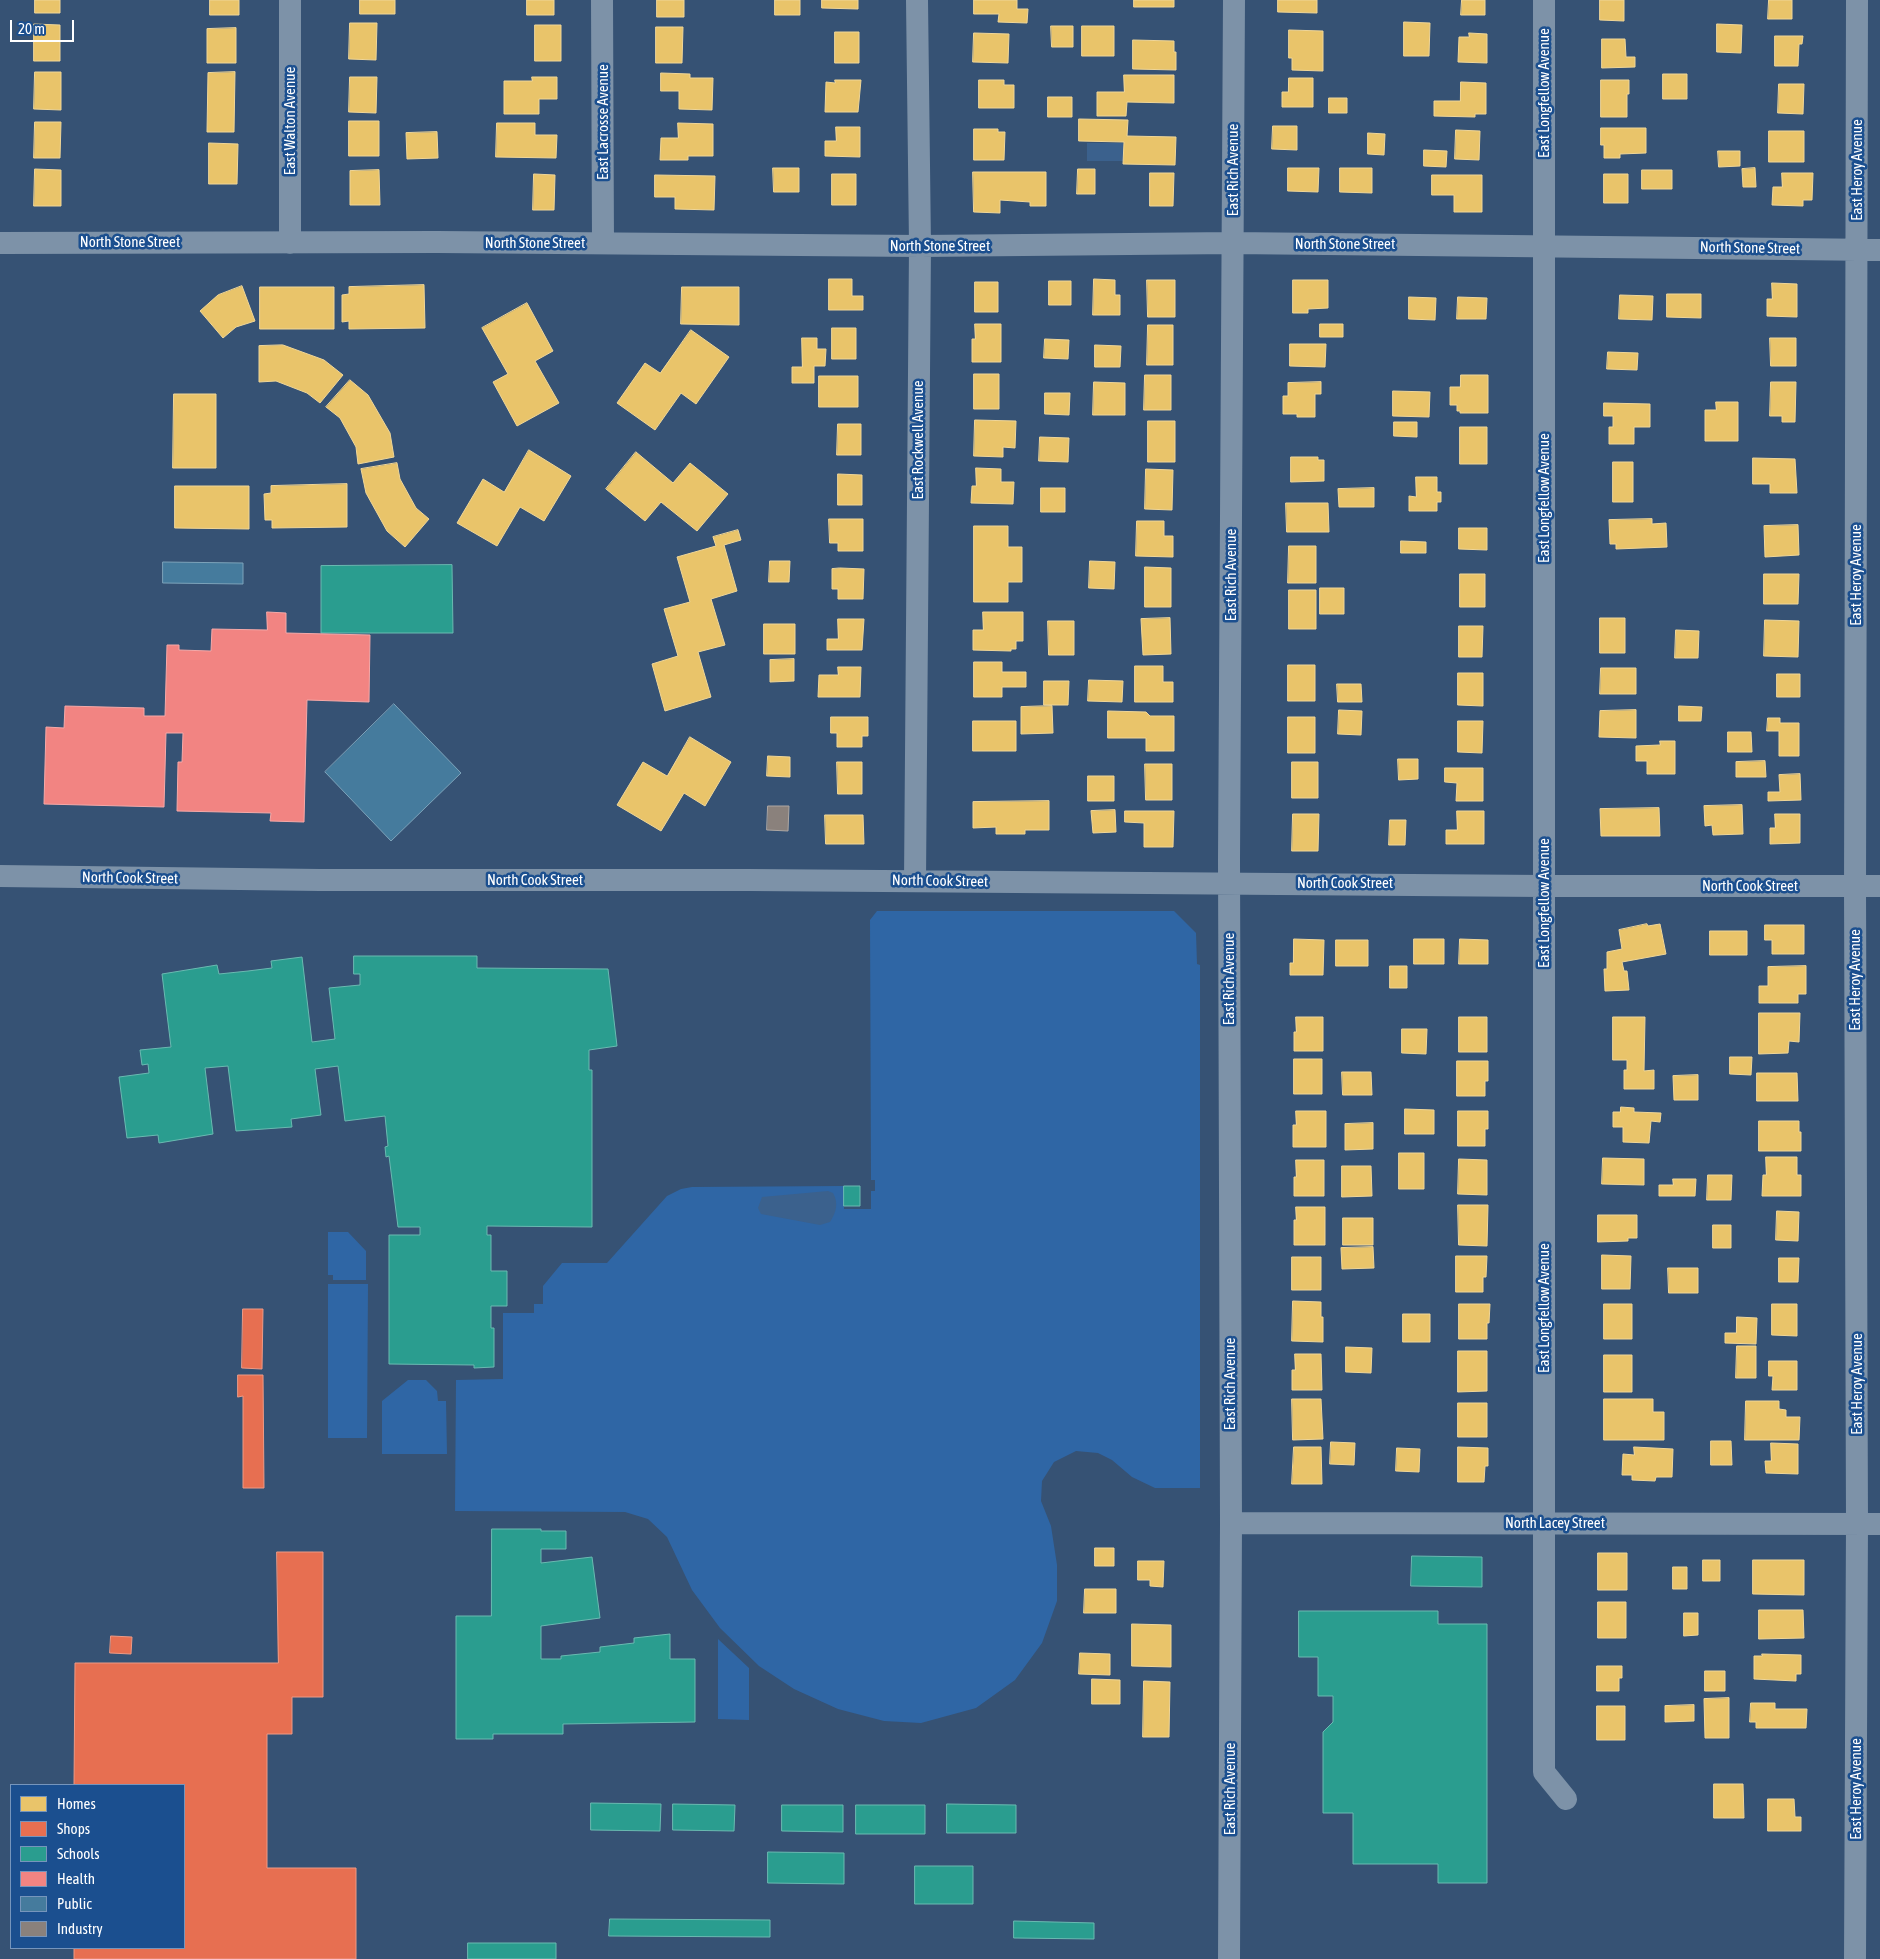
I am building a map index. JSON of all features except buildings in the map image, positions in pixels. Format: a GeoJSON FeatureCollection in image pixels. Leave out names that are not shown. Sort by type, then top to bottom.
{"type":"FeatureCollection","features":[{"type":"Feature","properties":{"kind":"street","name":"East Walton Avenue"},"geometry":{"type":"LineString","coordinates":[[290,0],[290,243]]}},
{"type":"Feature","properties":{"kind":"street","name":"East Lacrosse Avenue"},"geometry":{"type":"LineString","coordinates":[[602,0],[603,243]]}},
{"type":"Feature","properties":{"kind":"street","name":"East Rockwell Avenue"},"geometry":{"type":"LineString","coordinates":[[915,880],[920,246],[917,0]]}},
{"type":"Feature","properties":{"kind":"street","name":"East Rich Avenue"},"geometry":{"type":"LineString","coordinates":[[1229,1959],[1231,1524],[1229,883],[1234,0]]}},
{"type":"Feature","properties":{"kind":"street","name":"East Longfellow Avenue"},"geometry":{"type":"LineString","coordinates":[[1544,0],[1544,1772],[1566,1799]]}},
{"type":"Feature","properties":{"kind":"street","name":"East Heroy Avenue"},"geometry":{"type":"LineString","coordinates":[[1855,1959],[1857,1524],[1855,886],[1857,0]]}},
{"type":"Feature","properties":{"kind":"street","name":"North Stone Street"},"geometry":{"type":"LineString","coordinates":[[0,243],[603,243],[920,246],[1233,243],[1880,250]]}},
{"type":"Feature","properties":{"kind":"street","name":"North Cook Street"},"geometry":{"type":"LineString","coordinates":[[0,876],[428,881],[915,880],[1544,886],[1880,886]]}},
{"type":"Feature","properties":{"kind":"street","name":"North Lacey Street"},"geometry":{"type":"LineString","coordinates":[[1231,1524],[1880,1524]]}},
{"type":"Feature","properties":{"kind":"shaded area"},"geometry":{"type":"Polygon","coordinates":[[[1087,143],[1123,143],[1123,161],[1087,161],[1087,143]]]}},
{"type":"Feature","properties":{"kind":"shaded area"},"geometry":{"type":"Polygon","coordinates":[[[877,911],[1174,911],[1196,933],[1197,964],[1200,965],[1200,1488],[1155,1488],[1132,1477],[1112,1460],[1098,1453],[1076,1451],[1054,1462],[1042,1481],[1041,1501],[1051,1526],[1057,1565],[1057,1601],[1042,1643],[1015,1680],[976,1708],[921,1723],[884,1721],[838,1709],[794,1689],[759,1666],[720,1628],[692,1590],[667,1537],[648,1519],[625,1512],[455,1511],[456,1380],[503,1379],[503,1313],[534,1313],[534,1304],[543,1304],[543,1286],[562,1263],[607,1263],[667,1196],[681,1189],[692,1187],[844,1186],[844,1209],[871,1209],[871,1191],[875,1191],[875,1180],[871,1180],[870,920],[877,911]]]}},
{"type":"Feature","properties":{"kind":"shaded area"},"geometry":{"type":"Polygon","coordinates":[[[828,1191],[833,1193],[835,1197],[835,1212],[830,1222],[820,1225],[761,1214],[758,1208],[762,1197],[828,1191]]]}},
{"type":"Feature","properties":{"kind":"shaded area"},"geometry":{"type":"Polygon","coordinates":[[[328,1232],[348,1232],[366,1251],[366,1280],[333,1280],[333,1275],[328,1275],[328,1232]]]}},
{"type":"Feature","properties":{"kind":"shaded area"},"geometry":{"type":"Polygon","coordinates":[[[328,1284],[368,1284],[367,1438],[328,1438],[328,1284]]]}},
{"type":"Feature","properties":{"kind":"shaded area"},"geometry":{"type":"Polygon","coordinates":[[[408,1380],[426,1380],[437,1391],[438,1401],[446,1401],[447,1454],[382,1454],[382,1401],[408,1380]]]}},
{"type":"Feature","properties":{"kind":"shaded area"},"geometry":{"type":"Polygon","coordinates":[[[718,1639],[749,1668],[749,1720],[718,1719],[718,1639]]]}}]}
